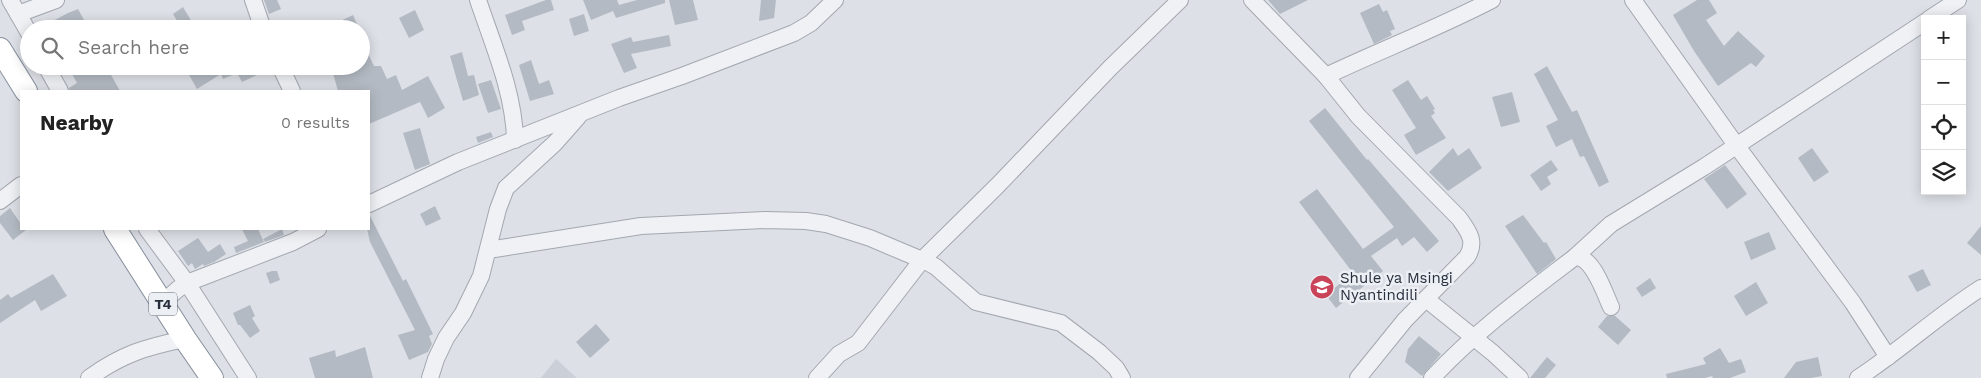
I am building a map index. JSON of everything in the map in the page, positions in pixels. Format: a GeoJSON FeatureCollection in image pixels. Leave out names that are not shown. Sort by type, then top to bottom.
{"type":"FeatureCollection","features":[{"type":"Feature","properties":{"kind":"highway"},"geometry":{"type":"LineString","coordinates":[[0,49],[25,90]]}},
{"type":"Feature","properties":{"kind":"highway","name":"T4"},"geometry":{"type":"LineString","coordinates":[[116,230],[212,378]]}},
{"type":"Feature","properties":{"kind":"street"},"geometry":{"type":"LineString","coordinates":[[22,20],[14,7],[56,0]]}},
{"type":"Feature","properties":{"kind":"street"},"geometry":{"type":"LineString","coordinates":[[253,0],[260,20]]}},
{"type":"Feature","properties":{"kind":"street"},"geometry":{"type":"LineString","coordinates":[[478,0],[493,40],[510,101],[515,140]]}},
{"type":"Feature","properties":{"kind":"street"},"geometry":{"type":"LineString","coordinates":[[817,378],[839,354],[858,343],[922,260],[998,185],[1110,68],[1180,0]]}},
{"type":"Feature","properties":{"kind":"street"},"geometry":{"type":"LineString","coordinates":[[1252,0],[1326,76],[1358,116],[1458,218],[1472,237],[1473,244],[1467,257],[1405,320],[1358,378]]}},
{"type":"Feature","properties":{"kind":"street"},"geometry":{"type":"LineString","coordinates":[[1326,76],[1380,50],[1453,20],[1492,0]]}},
{"type":"Feature","properties":{"kind":"street"},"geometry":{"type":"LineString","coordinates":[[1633,0],[1736,145],[1853,304],[1888,358]]}},
{"type":"Feature","properties":{"kind":"street"},"geometry":{"type":"LineString","coordinates":[[1935,15],[1958,0]]}},
{"type":"Feature","properties":{"kind":"street"},"geometry":{"type":"LineString","coordinates":[[370,204],[458,162],[794,33],[811,23],[828,3]]}},
{"type":"Feature","properties":{"kind":"street"},"geometry":{"type":"LineString","coordinates":[[1432,378],[1473,337],[1507,308],[1575,257],[1611,224],[1704,167],[1921,25]]}},
{"type":"Feature","properties":{"kind":"street"},"geometry":{"type":"LineString","coordinates":[[51,75],[59,90]]}},
{"type":"Feature","properties":{"kind":"street"},"geometry":{"type":"LineString","coordinates":[[284,75],[292,90]]}},
{"type":"Feature","properties":{"kind":"street"},"geometry":{"type":"LineString","coordinates":[[430,378],[446,338],[463,314],[474,292],[506,188],[555,143],[581,114]]}},
{"type":"Feature","properties":{"kind":"street"},"geometry":{"type":"LineString","coordinates":[[0,201],[20,185]]}},
{"type":"Feature","properties":{"kind":"street"},"geometry":{"type":"LineString","coordinates":[[488,250],[641,226],[765,220],[806,221],[826,224],[870,238],[936,267],[976,302],[1061,323],[1104,356],[1116,368],[1122,378]]}},
{"type":"Feature","properties":{"kind":"street"},"geometry":{"type":"LineString","coordinates":[[148,230],[187,284],[248,378]]}},
{"type":"Feature","properties":{"kind":"street"},"geometry":{"type":"LineString","coordinates":[[162,303],[187,284],[293,242],[316,230]]}},
{"type":"Feature","properties":{"kind":"street"},"geometry":{"type":"LineString","coordinates":[[1575,257],[1585,259],[1590,265],[1611,307]]}},
{"type":"Feature","properties":{"kind":"street"},"geometry":{"type":"LineString","coordinates":[[1859,378],[1888,358],[1951,306],[1981,288]]}},
{"type":"Feature","properties":{"kind":"street"},"geometry":{"type":"LineString","coordinates":[[1426,299],[1520,378]]}},
{"type":"Feature","properties":{"kind":"street"},"geometry":{"type":"LineString","coordinates":[[89,378],[109,363],[147,347],[185,339]]}},
{"type":"Feature","properties":{"kind":"shaded area"},"geometry":{"type":"Polygon","coordinates":[[[556,359],[577,378],[541,378],[556,359]]]}},
{"type":"Feature","properties":{"kind":"building"},"geometry":{"type":"Polygon","coordinates":[[[264,0],[277,0],[281,9],[269,14],[264,0]]]}},
{"type":"Feature","properties":{"kind":"building"},"geometry":{"type":"Polygon","coordinates":[[[546,0],[551,0],[554,10],[522,21],[525,30],[512,35],[505,15],[546,0]]]}},
{"type":"Feature","properties":{"kind":"building"},"geometry":{"type":"Polygon","coordinates":[[[583,0],[617,0],[619,5],[637,0],[665,0],[665,3],[616,18],[613,11],[591,20],[583,0]]]}},
{"type":"Feature","properties":{"kind":"building"},"geometry":{"type":"Polygon","coordinates":[[[669,0],[693,0],[698,20],[675,25],[669,0]]]}},
{"type":"Feature","properties":{"kind":"building"},"geometry":{"type":"Polygon","coordinates":[[[761,0],[776,0],[774,18],[759,21],[761,0]]]}},
{"type":"Feature","properties":{"kind":"building"},"geometry":{"type":"Polygon","coordinates":[[[1268,0],[1308,0],[1280,14],[1268,0]]]}},
{"type":"Feature","properties":{"kind":"building"},"geometry":{"type":"Polygon","coordinates":[[[1697,0],[1709,0],[1717,13],[1706,20],[1724,46],[1738,31],[1765,56],[1756,67],[1751,63],[1718,86],[1694,51],[1673,15],[1697,0]]]}},
{"type":"Feature","properties":{"kind":"building"},"geometry":{"type":"Polygon","coordinates":[[[1379,4],[1383,12],[1387,10],[1395,29],[1390,31],[1392,35],[1374,44],[1360,13],[1379,4]]]}},
{"type":"Feature","properties":{"kind":"building"},"geometry":{"type":"Polygon","coordinates":[[[183,7],[191,20],[177,20],[173,14],[183,7]]]}},
{"type":"Feature","properties":{"kind":"building"},"geometry":{"type":"Polygon","coordinates":[[[78,9],[84,20],[55,20],[78,9]]]}},
{"type":"Feature","properties":{"kind":"building"},"geometry":{"type":"Polygon","coordinates":[[[415,10],[424,30],[409,38],[399,18],[415,10]]]}},
{"type":"Feature","properties":{"kind":"building"},"geometry":{"type":"Polygon","coordinates":[[[584,14],[589,31],[574,36],[569,19],[584,14]]]}},
{"type":"Feature","properties":{"kind":"building"},"geometry":{"type":"Polygon","coordinates":[[[353,15],[355,20],[342,20],[353,15]]]}},
{"type":"Feature","properties":{"kind":"building"},"geometry":{"type":"Polygon","coordinates":[[[669,35],[671,46],[631,54],[637,68],[624,73],[611,44],[631,37],[633,42],[669,35]]]}},
{"type":"Feature","properties":{"kind":"building"},"geometry":{"type":"Polygon","coordinates":[[[462,52],[468,76],[474,75],[479,95],[463,101],[450,56],[462,52]]]}},
{"type":"Feature","properties":{"kind":"building"},"geometry":{"type":"Polygon","coordinates":[[[370,58],[374,66],[381,66],[387,79],[396,75],[402,90],[428,76],[445,108],[428,118],[420,102],[370,124],[370,90],[338,90],[334,75],[370,75],[370,58]]]}},
{"type":"Feature","properties":{"kind":"building"},"geometry":{"type":"Polygon","coordinates":[[[531,60],[539,84],[549,80],[554,94],[530,101],[519,65],[531,60]]]}},
{"type":"Feature","properties":{"kind":"building"},"geometry":{"type":"Polygon","coordinates":[[[1547,66],[1572,112],[1577,110],[1609,182],[1599,187],[1584,156],[1580,157],[1572,139],[1556,147],[1546,126],[1558,120],[1534,74],[1547,66]]]}},
{"type":"Feature","properties":{"kind":"building"},"geometry":{"type":"Polygon","coordinates":[[[73,75],[111,75],[119,90],[70,90],[69,88],[77,83],[73,75]]]}},
{"type":"Feature","properties":{"kind":"building"},"geometry":{"type":"Polygon","coordinates":[[[189,75],[219,75],[197,89],[189,75]]]}},
{"type":"Feature","properties":{"kind":"building"},"geometry":{"type":"Polygon","coordinates":[[[221,75],[232,75],[223,79],[221,75]]]}},
{"type":"Feature","properties":{"kind":"building"},"geometry":{"type":"Polygon","coordinates":[[[238,75],[257,75],[242,82],[238,75]]]}},
{"type":"Feature","properties":{"kind":"building"},"geometry":{"type":"Polygon","coordinates":[[[491,80],[501,109],[488,113],[478,84],[491,80]]]}},
{"type":"Feature","properties":{"kind":"building"},"geometry":{"type":"Polygon","coordinates":[[[1408,80],[1421,100],[1427,96],[1435,109],[1433,110],[1435,113],[1431,116],[1446,138],[1416,155],[1404,135],[1416,128],[1392,90],[1408,80]]]}},
{"type":"Feature","properties":{"kind":"building"},"geometry":{"type":"Polygon","coordinates":[[[1512,92],[1520,122],[1501,127],[1492,97],[1512,92]]]}},
{"type":"Feature","properties":{"kind":"building"},"geometry":{"type":"Polygon","coordinates":[[[1325,108],[1367,160],[1439,241],[1427,252],[1414,237],[1402,246],[1397,238],[1371,256],[1383,271],[1336,308],[1326,295],[1353,273],[1299,202],[1317,189],[1363,249],[1394,227],[1309,121],[1325,108]]]}},
{"type":"Feature","properties":{"kind":"building"},"geometry":{"type":"Polygon","coordinates":[[[420,128],[430,164],[415,170],[403,133],[420,128]]]}},
{"type":"Feature","properties":{"kind":"building"},"geometry":{"type":"Polygon","coordinates":[[[491,132],[493,137],[478,143],[476,137],[491,132]]]}},
{"type":"Feature","properties":{"kind":"building"},"geometry":{"type":"Polygon","coordinates":[[[1453,148],[1458,156],[1469,148],[1482,168],[1448,191],[1429,172],[1453,148]]]}},
{"type":"Feature","properties":{"kind":"building"},"geometry":{"type":"Polygon","coordinates":[[[1812,148],[1829,172],[1814,182],[1798,158],[1812,148]]]}},
{"type":"Feature","properties":{"kind":"building"},"geometry":{"type":"Polygon","coordinates":[[[1551,160],[1558,170],[1547,177],[1551,184],[1541,191],[1530,175],[1551,160]]]}},
{"type":"Feature","properties":{"kind":"building"},"geometry":{"type":"Polygon","coordinates":[[[1725,165],[1747,194],[1727,209],[1704,179],[1725,165]]]}},
{"type":"Feature","properties":{"kind":"building"},"geometry":{"type":"Polygon","coordinates":[[[435,206],[441,219],[426,226],[420,214],[435,206]]]}},
{"type":"Feature","properties":{"kind":"building"},"geometry":{"type":"Polygon","coordinates":[[[10,208],[20,223],[20,230],[26,230],[13,240],[0,223],[0,216],[10,208]]]}},
{"type":"Feature","properties":{"kind":"building"},"geometry":{"type":"Polygon","coordinates":[[[1523,215],[1544,243],[1546,242],[1556,259],[1537,274],[1505,226],[1523,215]]]}},
{"type":"Feature","properties":{"kind":"building"},"geometry":{"type":"Polygon","coordinates":[[[370,216],[403,281],[406,279],[433,334],[429,336],[432,344],[428,352],[409,360],[398,335],[415,330],[370,242],[367,230],[370,230],[370,216]]]}},
{"type":"Feature","properties":{"kind":"building"},"geometry":{"type":"Polygon","coordinates":[[[1981,226],[1981,255],[1967,243],[1981,226]]]}},
{"type":"Feature","properties":{"kind":"building"},"geometry":{"type":"Polygon","coordinates":[[[242,230],[258,230],[264,242],[236,253],[234,247],[248,241],[242,230]]]}},
{"type":"Feature","properties":{"kind":"building"},"geometry":{"type":"Polygon","coordinates":[[[280,230],[282,230],[284,235],[265,242],[263,239],[280,230]]]}},
{"type":"Feature","properties":{"kind":"building"},"geometry":{"type":"Polygon","coordinates":[[[1769,232],[1776,249],[1751,260],[1744,242],[1769,232]]]}},
{"type":"Feature","properties":{"kind":"building"},"geometry":{"type":"Polygon","coordinates":[[[198,238],[208,252],[220,244],[226,254],[214,262],[204,266],[203,264],[195,269],[192,263],[188,266],[178,251],[198,238]]]}},
{"type":"Feature","properties":{"kind":"building"},"geometry":{"type":"Polygon","coordinates":[[[1923,269],[1931,285],[1917,292],[1908,276],[1923,269]]]}},
{"type":"Feature","properties":{"kind":"building"},"geometry":{"type":"Polygon","coordinates":[[[277,271],[280,280],[270,284],[266,273],[277,271]]]}},
{"type":"Feature","properties":{"kind":"building"},"geometry":{"type":"Polygon","coordinates":[[[53,274],[67,296],[41,311],[35,300],[0,323],[0,300],[8,294],[11,298],[53,274]]]}},
{"type":"Feature","properties":{"kind":"building"},"geometry":{"type":"Polygon","coordinates":[[[1650,278],[1656,288],[1642,297],[1636,288],[1650,278]]]}},
{"type":"Feature","properties":{"kind":"building"},"geometry":{"type":"Polygon","coordinates":[[[1756,282],[1768,303],[1746,316],[1734,296],[1756,282]]]}},
{"type":"Feature","properties":{"kind":"building"},"geometry":{"type":"Polygon","coordinates":[[[250,305],[255,316],[252,318],[260,331],[250,338],[238,325],[233,313],[250,305]]]}},
{"type":"Feature","properties":{"kind":"building"},"geometry":{"type":"Polygon","coordinates":[[[1607,316],[1615,316],[1631,330],[1618,345],[1598,327],[1607,316]]]}},
{"type":"Feature","properties":{"kind":"building"},"geometry":{"type":"Polygon","coordinates":[[[596,324],[610,340],[590,358],[576,342],[596,324]]]}},
{"type":"Feature","properties":{"kind":"building"},"geometry":{"type":"Polygon","coordinates":[[[1419,336],[1441,354],[1422,376],[1405,362],[1408,349],[1419,336]]]}},
{"type":"Feature","properties":{"kind":"building"},"geometry":{"type":"Polygon","coordinates":[[[365,347],[373,378],[315,378],[309,358],[335,350],[336,357],[365,347]]]}},
{"type":"Feature","properties":{"kind":"building"},"geometry":{"type":"Polygon","coordinates":[[[1720,348],[1729,363],[1741,359],[1746,372],[1730,378],[1713,378],[1712,376],[1705,378],[1667,378],[1666,374],[1706,364],[1703,358],[1720,348]]]}},
{"type":"Feature","properties":{"kind":"building"},"geometry":{"type":"Polygon","coordinates":[[[1547,357],[1556,365],[1545,378],[1530,378],[1547,357]]]}},
{"type":"Feature","properties":{"kind":"building"},"geometry":{"type":"Polygon","coordinates":[[[1818,357],[1822,376],[1784,378],[1796,362],[1818,357]]]}},
{"type":"Feature","properties":{"kind":"place","name":"Shule ya Msingi Nyantindili"},"geometry":{"type":"Point","coordinates":[1322,287]}}]}
